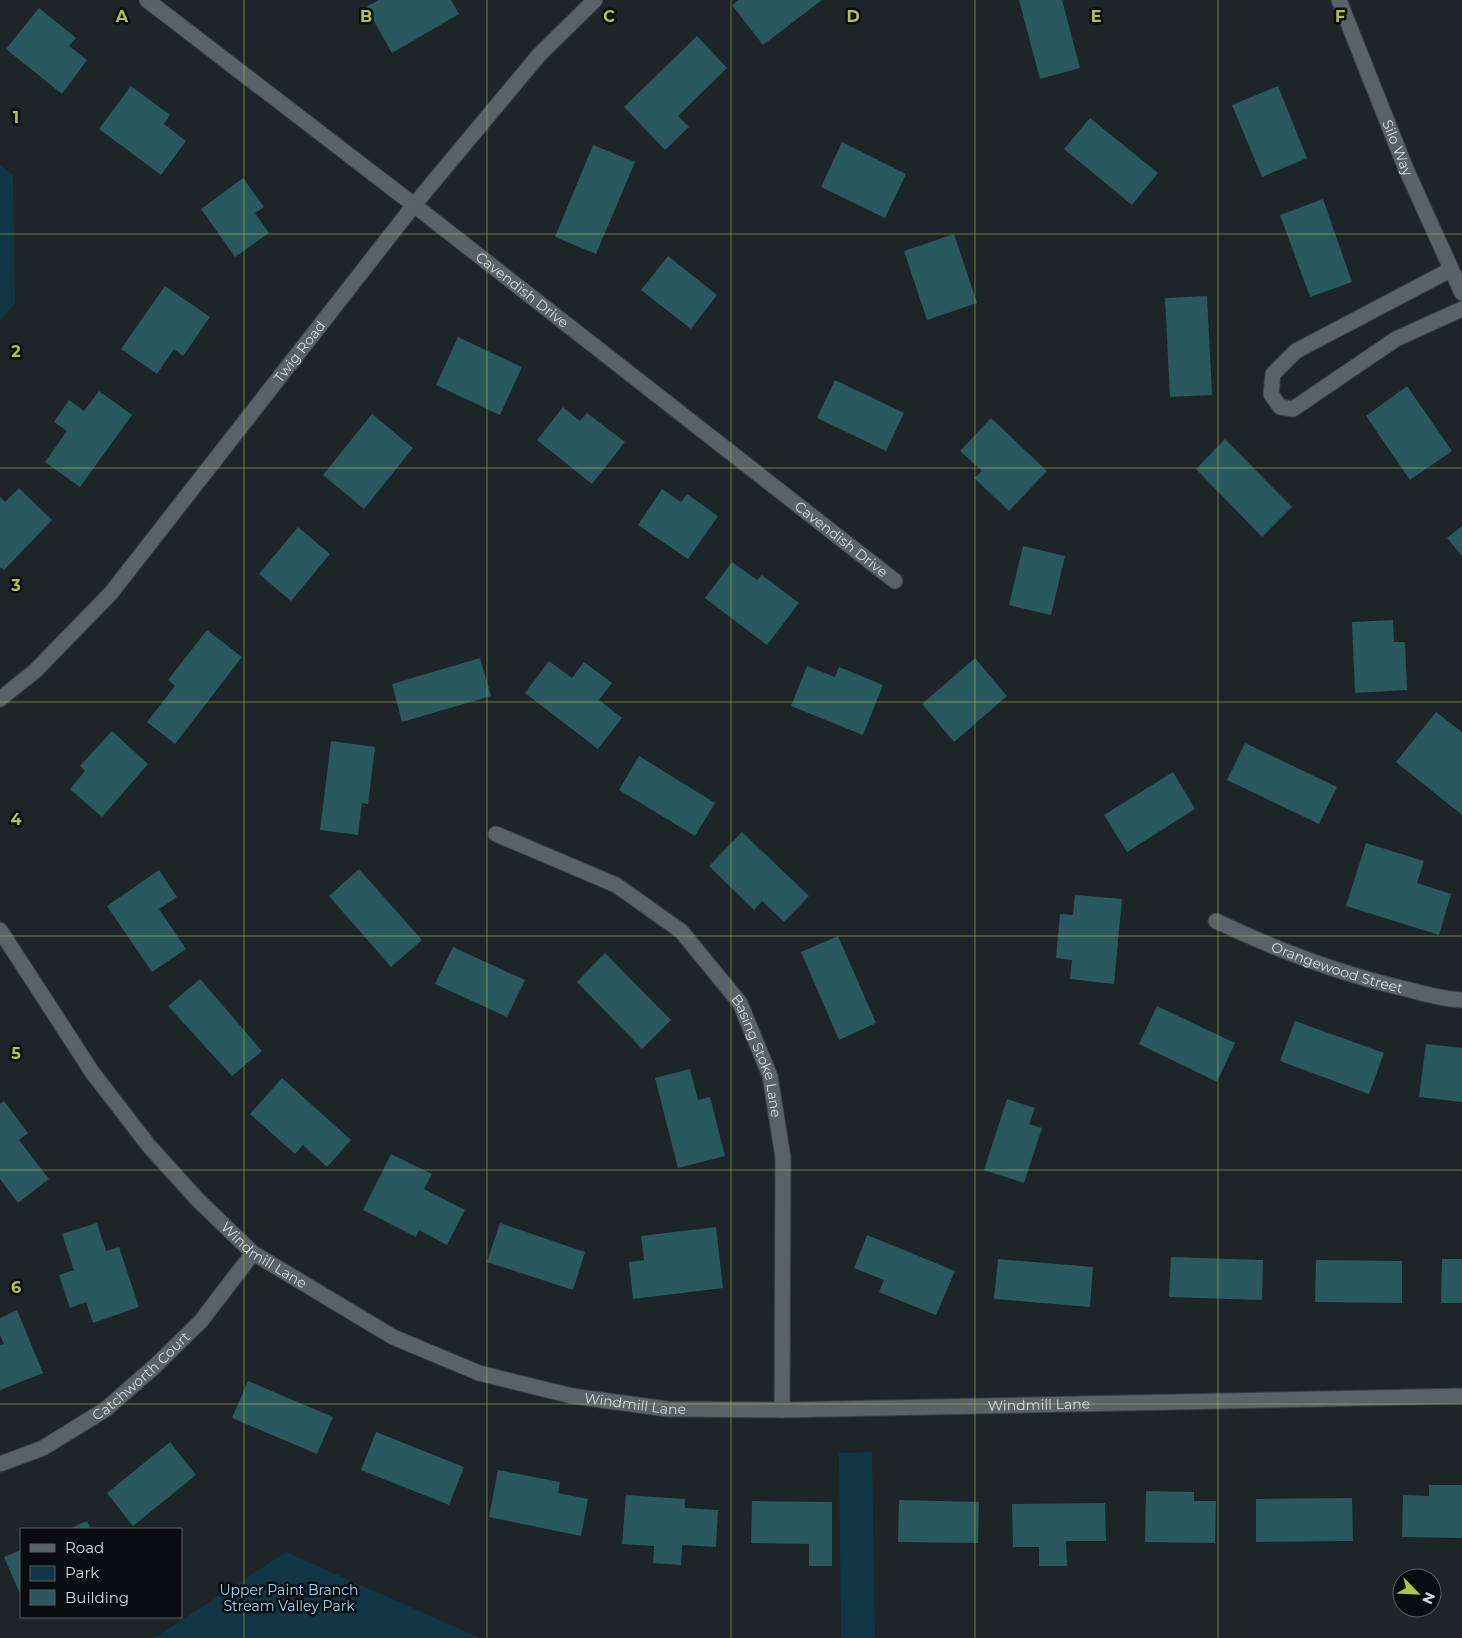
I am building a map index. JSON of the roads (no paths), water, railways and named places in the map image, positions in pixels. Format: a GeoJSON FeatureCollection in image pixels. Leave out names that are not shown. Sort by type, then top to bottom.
{"type":"FeatureCollection","features":[{"type":"Feature","properties":{"kind":"street","name":"Cavendish Drive"},"geometry":{"type":"LineString","coordinates":[[147,0],[414,205],[895,582]]}},
{"type":"Feature","properties":{"kind":"street","name":"Twig Road"},"geometry":{"type":"LineString","coordinates":[[0,699],[35,671],[111,593],[414,205],[539,55],[595,0]]}},
{"type":"Feature","properties":{"kind":"street","name":"Silo Way"},"geometry":{"type":"LineString","coordinates":[[1339,0],[1406,169],[1462,293]]}},
{"type":"Feature","properties":{"kind":"street"},"geometry":{"type":"LineString","coordinates":[[1450,270],[1296,351],[1273,374],[1271,394],[1280,407],[1293,409],[1396,339],[1462,309]]}},
{"type":"Feature","properties":{"kind":"street","name":"Basing Stoke Lane"},"geometry":{"type":"LineString","coordinates":[[496,834],[616,885],[681,931],[740,1003],[770,1076],[783,1158],[782,1410]]}},
{"type":"Feature","properties":{"kind":"street","name":"Orangewood Street"},"geometry":{"type":"LineString","coordinates":[[1216,921],[1273,948],[1379,983],[1450,1000],[1462,1000]]}},
{"type":"Feature","properties":{"kind":"street","name":"Windmill Lane"},"geometry":{"type":"LineString","coordinates":[[0,930],[92,1072],[149,1146],[198,1200],[253,1253],[392,1337],[479,1373],[572,1396],[668,1409],[782,1410],[1462,1396]]}},
{"type":"Feature","properties":{"kind":"street","name":"Catchworth Court"},"geometry":{"type":"LineString","coordinates":[[0,1464],[43,1448],[106,1409],[155,1366],[201,1321],[253,1253]]}},
{"type":"Feature","properties":{"kind":"park label","name":"Upper Paint Branch Stream Valley Park"},"geometry":{"type":"Point","coordinates":[289,1598]}}]}
